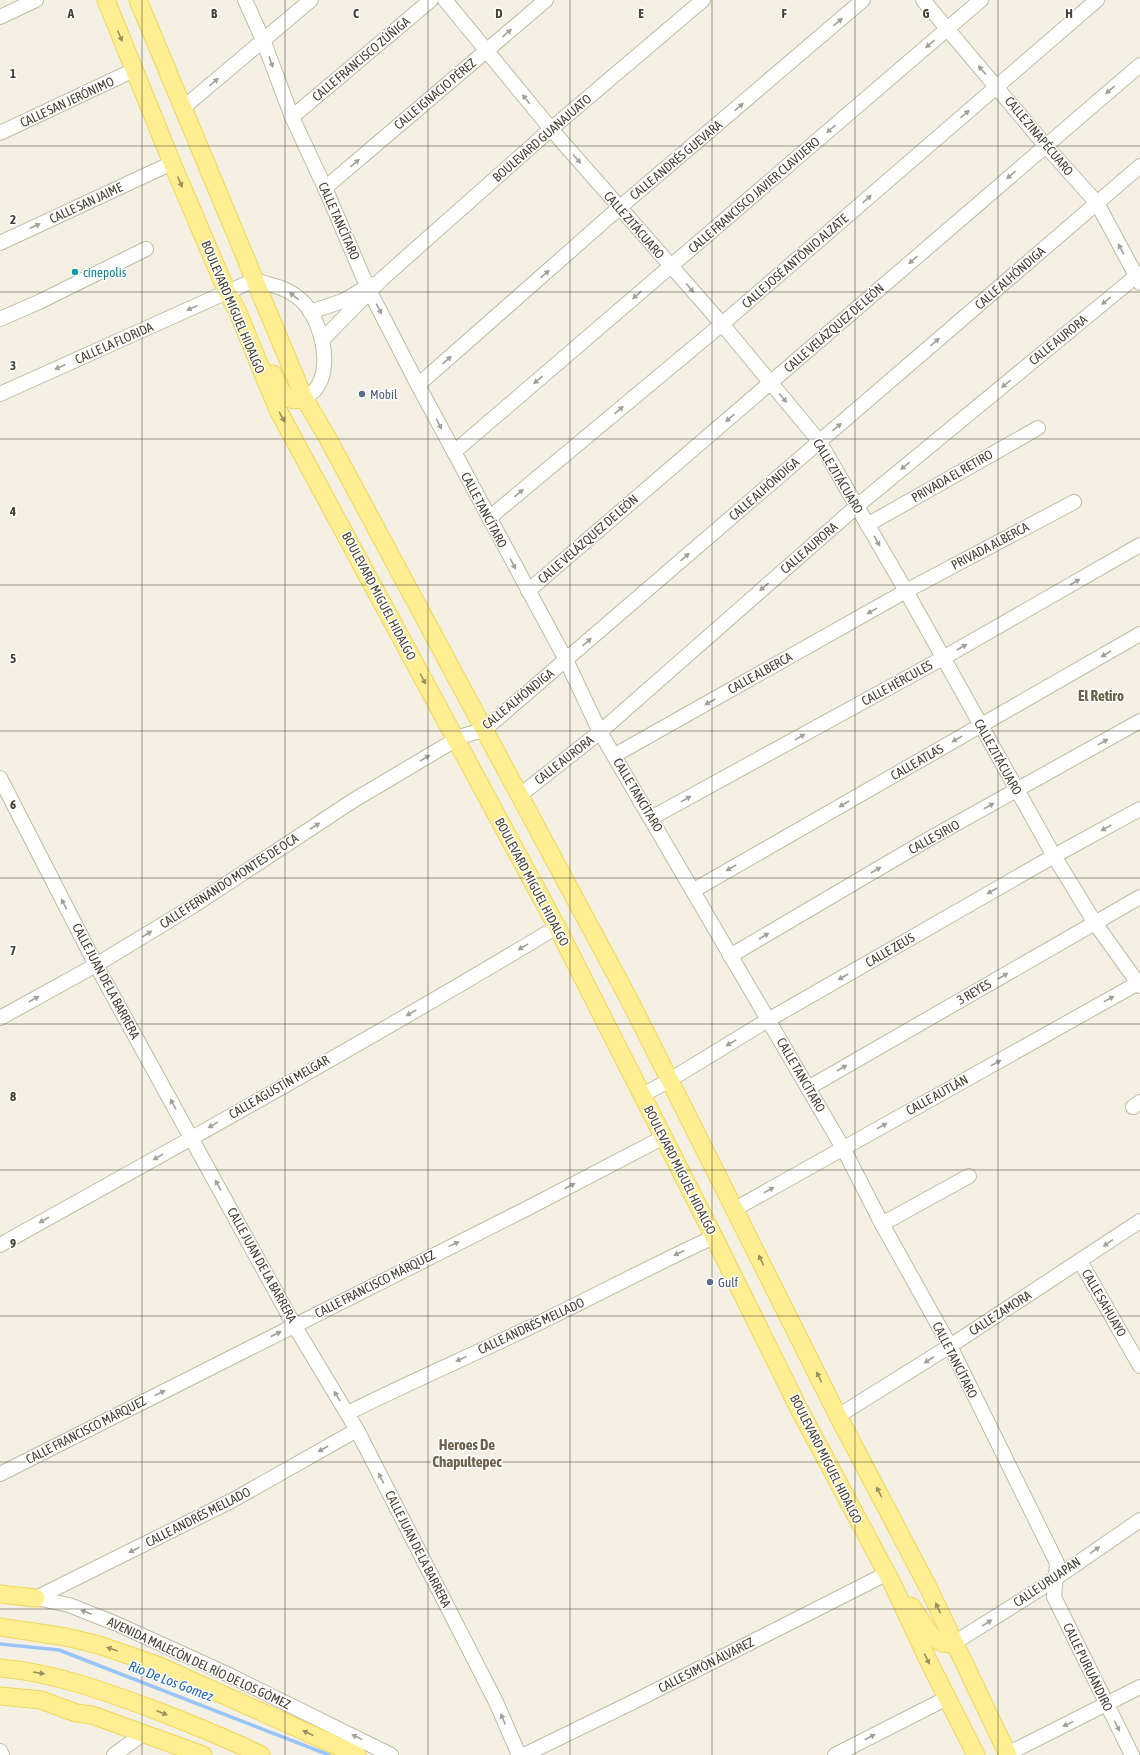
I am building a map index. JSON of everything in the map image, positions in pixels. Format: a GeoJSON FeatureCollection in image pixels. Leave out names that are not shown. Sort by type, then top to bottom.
{"type":"FeatureCollection","features":[{"type":"Feature","properties":{"kind":"main road","name":"BOULEVARD MIGUEL HIDALGO"},"geometry":{"type":"LineString","coordinates":[[106,0],[172,163],[227,292],[237,310],[278,410],[557,927],[664,1136],[799,1409],[890,1580],[976,1755]]}},
{"type":"Feature","properties":{"kind":"main road"},"geometry":{"type":"LineString","coordinates":[[138,0],[184,107],[304,398],[326,435],[631,1003],[838,1416],[928,1587],[1007,1754]]}},
{"type":"Feature","properties":{"kind":"main road"},"geometry":{"type":"LineString","coordinates":[[237,310],[244,317],[255,334],[283,394],[292,400],[304,398]]}},
{"type":"Feature","properties":{"kind":"main road"},"geometry":{"type":"LineString","coordinates":[[890,1580],[915,1611],[936,1641],[943,1644],[954,1643]]}},
{"type":"Feature","properties":{"kind":"main road","name":"AVENIDA MALECÓN DEL RÍO DE LOS GÓMEZ"},"geometry":{"type":"LineString","coordinates":[[0,1594],[36,1598]]}},
{"type":"Feature","properties":{"kind":"main road","name":"AVENIDA MALECÓN DEL RÍO DE LOS GÓMEZ"},"geometry":{"type":"LineString","coordinates":[[0,1627],[66,1637],[92,1643],[157,1665],[357,1755]]}},
{"type":"Feature","properties":{"kind":"main road"},"geometry":{"type":"LineString","coordinates":[[0,1668],[48,1674],[116,1695],[188,1723],[261,1755]]}},
{"type":"Feature","properties":{"kind":"main road"},"geometry":{"type":"LineString","coordinates":[[0,1696],[41,1700],[76,1713],[92,1715],[203,1755]]}},
{"type":"Feature","properties":{"kind":"street"},"geometry":{"type":"LineString","coordinates":[[0,17],[36,0]]}},
{"type":"Feature","properties":{"kind":"street","name":"CALLE TANCÍTARO"},"geometry":{"type":"LineString","coordinates":[[245,0],[263,40],[292,118],[325,188],[369,289],[418,386],[566,660],[600,732],[652,818],[730,956],[843,1148],[882,1224],[950,1346],[1057,1563],[1057,1576]]}},
{"type":"Feature","properties":{"kind":"street"},"geometry":{"type":"LineString","coordinates":[[184,107],[311,0]]}},
{"type":"Feature","properties":{"kind":"street","name":"CALLE FRANCISCO ZÚÑIGA"},"geometry":{"type":"LineString","coordinates":[[292,118],[431,0]]}},
{"type":"Feature","properties":{"kind":"street","name":"CALLE ZITÁCUARO"},"geometry":{"type":"LineString","coordinates":[[445,0],[551,129],[722,324],[819,441],[906,591],[1016,791],[1054,856],[1095,923],[1139,984]]}},
{"type":"Feature","properties":{"kind":"street","name":"CALLE IGNACIO PÉREZ"},"geometry":{"type":"LineString","coordinates":[[325,188],[546,0]]}},
{"type":"Feature","properties":{"kind":"street","name":"BOULEVARD GUANAJUATO"},"geometry":{"type":"LineString","coordinates":[[323,339],[369,289],[551,129],[702,0]]}},
{"type":"Feature","properties":{"kind":"street","name":"CALLE ANDRÉS GUEVARA"},"geometry":{"type":"LineString","coordinates":[[418,386],[619,208],[864,0]]}},
{"type":"Feature","properties":{"kind":"street","name":"CALLE ZINAPÉCUARO"},"geometry":{"type":"LineString","coordinates":[[923,0],[1045,145],[1097,203],[1139,278]]}},
{"type":"Feature","properties":{"kind":"street","name":"CALLE FRANCISCO JAVIER CLAVIJERO"},"geometry":{"type":"LineString","coordinates":[[454,452],[981,0]]}},
{"type":"Feature","properties":{"kind":"street","name":"CALLE JOSÉ ANTÔNIO ALZATE"},"geometry":{"type":"LineString","coordinates":[[489,518],[722,324],[1097,0]]}},
{"type":"Feature","properties":{"kind":"street","name":"CALLE VELÁZQUEZ DE LEÓN"},"geometry":{"type":"LineString","coordinates":[[528,591],[1045,145],[1140,65]]}},
{"type":"Feature","properties":{"kind":"street","name":"CALLE SAN JERÓNIMO"},"geometry":{"type":"LineString","coordinates":[[0,133],[134,70]]}},
{"type":"Feature","properties":{"kind":"street","name":"CALLE SAN JAIME"},"geometry":{"type":"LineString","coordinates":[[0,243],[172,163]]}},
{"type":"Feature","properties":{"kind":"street","name":"CALLE ALHÓNDIGA"},"geometry":{"type":"LineString","coordinates":[[456,740],[462,736],[484,730],[1140,166]]}},
{"type":"Feature","properties":{"kind":"street"},"geometry":{"type":"LineString","coordinates":[[0,319],[39,302],[146,249]]}},
{"type":"Feature","properties":{"kind":"street","name":"CALLE AURORA"},"geometry":{"type":"LineString","coordinates":[[519,796],[600,732],[856,506],[1139,278]]}},
{"type":"Feature","properties":{"kind":"street"},"geometry":{"type":"LineString","coordinates":[[227,292],[256,281],[278,286],[290,292],[304,304],[310,312],[323,339],[324,361],[322,377],[315,392],[304,398]]}},
{"type":"Feature","properties":{"kind":"street","name":"BOULEVARD GUANAJUATO"},"geometry":{"type":"LineString","coordinates":[[310,312],[343,301],[369,289]]}},
{"type":"Feature","properties":{"kind":"street","name":"CALLE LA FLORIDA"},"geometry":{"type":"LineString","coordinates":[[0,394],[227,292]]}},
{"type":"Feature","properties":{"kind":"street","name":"PRIVADA EL RETIRO"},"geometry":{"type":"LineString","coordinates":[[867,525],[1038,428]]}},
{"type":"Feature","properties":{"kind":"street","name":"PRIVADA ALBERCA"},"geometry":{"type":"LineString","coordinates":[[906,591],[1074,502]]}},
{"type":"Feature","properties":{"kind":"street","name":"CALLE HÉRCULES"},"geometry":{"type":"LineString","coordinates":[[652,818],[943,658],[1140,545]]}},
{"type":"Feature","properties":{"kind":"street","name":"CALLE ALBERCA"},"geometry":{"type":"LineString","coordinates":[[614,755],[906,591]]}},
{"type":"Feature","properties":{"kind":"street","name":"CALLE ATLAS"},"geometry":{"type":"LineString","coordinates":[[694,890],[1140,634]]}},
{"type":"Feature","properties":{"kind":"street","name":"CALLE SIRIO"},"geometry":{"type":"LineString","coordinates":[[730,956],[836,893],[1140,721]]}},
{"type":"Feature","properties":{"kind":"street","name":"CALLE FERNANDO MONTES DE OCA"},"geometry":{"type":"LineString","coordinates":[[0,1018],[96,965],[193,906],[354,800],[456,740]]}},
{"type":"Feature","properties":{"kind":"street","name":"CALLE JUAN DE LA BARRERA"},"geometry":{"type":"LineString","coordinates":[[0,778],[96,965],[294,1325],[348,1413],[496,1702],[519,1755]]}},
{"type":"Feature","properties":{"kind":"street","name":"CALLE ZEUS"},"geometry":{"type":"LineString","coordinates":[[642,1094],[670,1080],[768,1020],[1054,856],[1140,809]]}},
{"type":"Feature","properties":{"kind":"street","name":"3 REYES"},"geometry":{"type":"LineString","coordinates":[[808,1088],[1140,897]]}},
{"type":"Feature","properties":{"kind":"street","name":"CALLE AGUSTÍN MELGAR"},"geometry":{"type":"LineString","coordinates":[[0,1244],[192,1138],[557,927]]}},
{"type":"Feature","properties":{"kind":"street","name":"CALLE AUTLÁN"},"geometry":{"type":"LineString","coordinates":[[735,1209],[1139,984]]}},
{"type":"Feature","properties":{"kind":"street","name":"CALLE FRANCISCO MÁRQUEZ"},"geometry":{"type":"LineString","coordinates":[[0,1474],[528,1208],[664,1136]]}},
{"type":"Feature","properties":{"kind":"street"},"geometry":{"type":"LineString","coordinates":[[882,1224],[969,1176]]}},
{"type":"Feature","properties":{"kind":"street","name":"CALLE ZAMORA"},"geometry":{"type":"LineString","coordinates":[[838,1416],[950,1346],[1140,1221]]}},
{"type":"Feature","properties":{"kind":"street","name":"CALLE ANDRÉS MELLADO"},"geometry":{"type":"LineString","coordinates":[[348,1413],[452,1363],[519,1333],[670,1257],[714,1237]]}},
{"type":"Feature","properties":{"kind":"street","name":"CALLE SAHUAYO"},"geometry":{"type":"LineString","coordinates":[[1080,1261],[1140,1366]]}},
{"type":"Feature","properties":{"kind":"street","name":"CALLE ANDRÉS MELLADO"},"geometry":{"type":"LineString","coordinates":[[36,1598],[233,1500],[356,1430]]}},
{"type":"Feature","properties":{"kind":"street","name":"CALLE URUAPAN"},"geometry":{"type":"LineString","coordinates":[[954,1643],[1040,1589],[1140,1520]]}},
{"type":"Feature","properties":{"kind":"street","name":"CALLE PURUÁNDIRO"},"geometry":{"type":"LineString","coordinates":[[1057,1576],[1054,1597],[1132,1755]]}},
{"type":"Feature","properties":{"kind":"street","name":"CALLE SIMÓN ÁLVAREZ"},"geometry":{"type":"LineString","coordinates":[[524,1755],[890,1580]]}},
{"type":"Feature","properties":{"kind":"street","name":"AVENIDA MALECÓN DEL RÍO DE LOS GÓMEZ"},"geometry":{"type":"LineString","coordinates":[[36,1598],[69,1606],[117,1624],[225,1673],[391,1755]]}},
{"type":"Feature","properties":{"kind":"street"},"geometry":{"type":"LineString","coordinates":[[1007,1754],[1107,1705],[1140,1687]]}},
{"type":"Feature","properties":{"kind":"street"},"geometry":{"type":"LineString","coordinates":[[835,1755],[947,1698]]}},
{"type":"Feature","properties":{"kind":"street"},"geometry":{"type":"LineString","coordinates":[[76,1713],[179,1755]]}},
{"type":"Feature","properties":{"kind":"street"},"geometry":{"type":"LineString","coordinates":[[114,1755],[137,1738]]}},
{"type":"Feature","properties":{"kind":"street"},"geometry":{"type":"LineString","coordinates":[[0,1751],[2,1755]]}},
{"type":"Feature","properties":{"kind":"waterway","name":"Rio De Los Gomez"},"geometry":{"type":"LineString","coordinates":[[0,1644],[59,1650],[329,1755]]}},
{"type":"Feature","properties":{"kind":"place","name":"cinepolis"},"geometry":{"type":"Point","coordinates":[75,272]}},
{"type":"Feature","properties":{"kind":"place","name":"Mobil"},"geometry":{"type":"Point","coordinates":[362,394]}},
{"type":"Feature","properties":{"kind":"place","name":"Gulf"},"geometry":{"type":"Point","coordinates":[710,1282]}},
{"type":"Feature","properties":{"kind":"district","name":"El Retiro"},"geometry":{"type":"Point","coordinates":[1101,695]}},
{"type":"Feature","properties":{"kind":"district","name":"Heroes De Chapultepec"},"geometry":{"type":"Point","coordinates":[467,1452]}}]}
